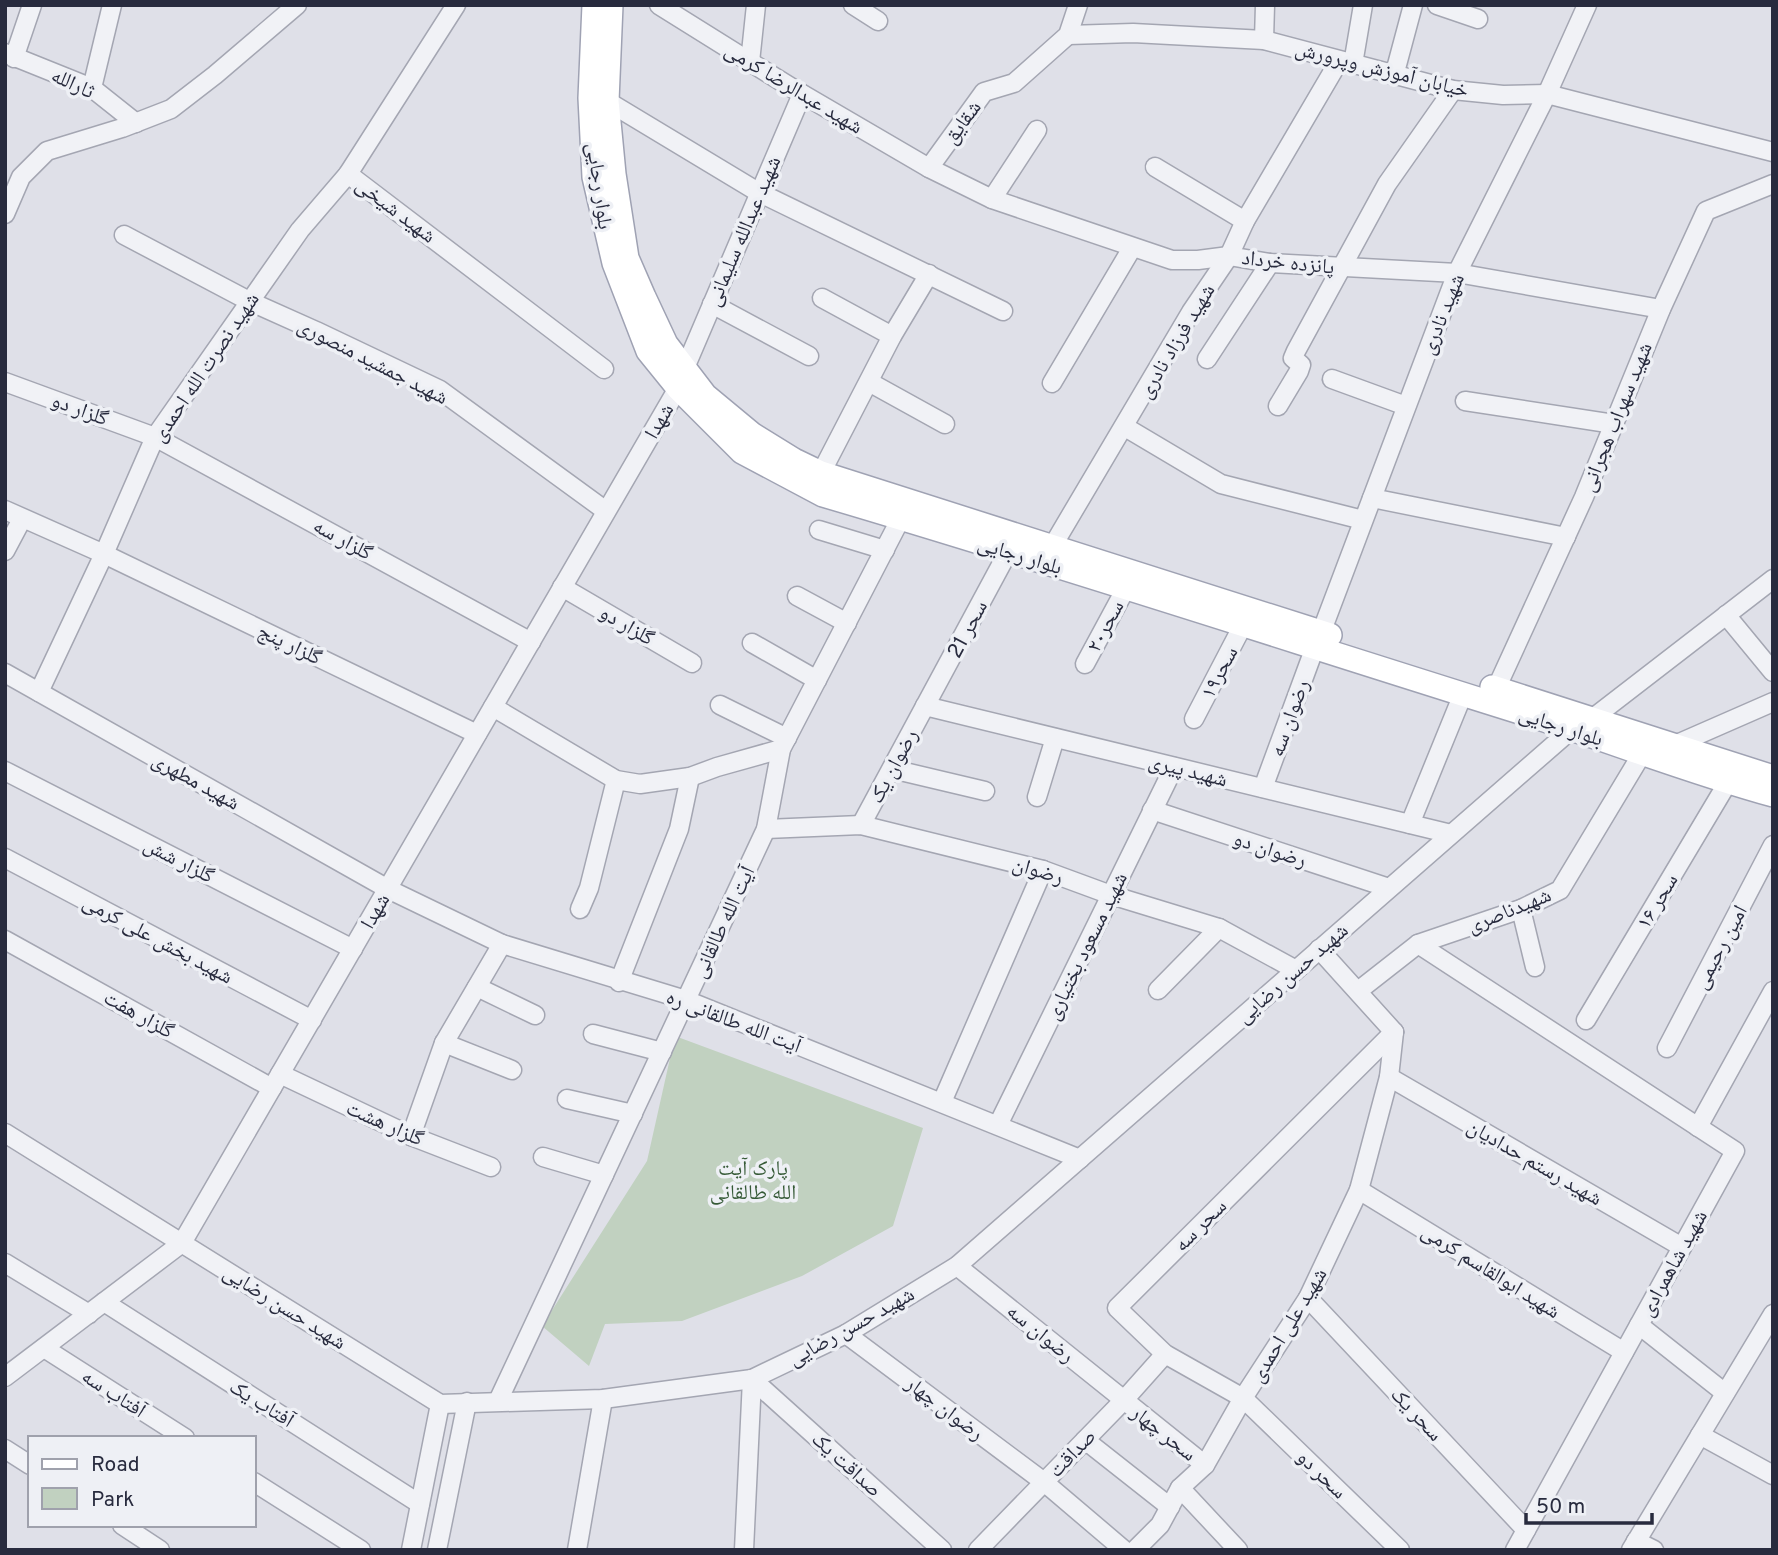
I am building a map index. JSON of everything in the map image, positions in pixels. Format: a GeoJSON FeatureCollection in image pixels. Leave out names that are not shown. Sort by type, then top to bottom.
{"type":"FeatureCollection","features":[{"type":"Feature","properties":{"kind":"main road","name":"بلوار رجایی"},"geometry":{"type":"LineString","coordinates":[[594,5],[594,177],[625,294],[648,351],[752,434],[821,473],[1052,547],[1463,694],[1773,795]]}},
{"type":"Feature","properties":{"kind":"main road","name":"بلوار رجایی"},"geometry":{"type":"LineString","coordinates":[[611,5],[607,101],[614,174],[627,258],[681,378],[742,452],[823,495],[1244,625],[1318,640],[1496,689],[1773,777]]}},
{"type":"Feature","properties":{"kind":"street"},"geometry":{"type":"LineString","coordinates":[[9,55],[32,5]]}},
{"type":"Feature","properties":{"kind":"street"},"geometry":{"type":"LineString","coordinates":[[92,88],[113,5]]}},
{"type":"Feature","properties":{"kind":"street"},"geometry":{"type":"LineString","coordinates":[[5,214],[21,177],[47,151],[171,109],[297,5]]}},
{"type":"Feature","properties":{"kind":"street","name":"شهید شیخی"},"geometry":{"type":"LineString","coordinates":[[456,5],[348,174],[604,369]]}},
{"type":"Feature","properties":{"kind":"street","name":"شهید عبدالرضا کرمی"},"geometry":{"type":"LineString","coordinates":[[659,5],[802,94],[929,168]]}},
{"type":"Feature","properties":{"kind":"street"},"geometry":{"type":"LineString","coordinates":[[750,62],[756,5]]}},
{"type":"Feature","properties":{"kind":"street"},"geometry":{"type":"LineString","coordinates":[[853,5],[878,21]]}},
{"type":"Feature","properties":{"kind":"street"},"geometry":{"type":"LineString","coordinates":[[1068,35],[1078,5]]}},
{"type":"Feature","properties":{"kind":"street"},"geometry":{"type":"LineString","coordinates":[[1264,40],[1265,5]]}},
{"type":"Feature","properties":{"kind":"street"},"geometry":{"type":"LineString","coordinates":[[1346,62],[1363,5]]}},
{"type":"Feature","properties":{"kind":"street"},"geometry":{"type":"LineString","coordinates":[[1394,76],[1413,5]]}},
{"type":"Feature","properties":{"kind":"street"},"geometry":{"type":"LineString","coordinates":[[1437,5],[1478,19]]}},
{"type":"Feature","properties":{"kind":"street","name":"شهید نادری"},"geometry":{"type":"LineString","coordinates":[[1318,640],[1457,273],[1547,94],[1587,5]]}},
{"type":"Feature","properties":{"kind":"street","name":"خیابان آموزش وپرورش"},"geometry":{"type":"LineString","coordinates":[[1068,35],[1133,33],[1264,40],[1453,90],[1503,95],[1547,94],[1773,152]]}},
{"type":"Feature","properties":{"kind":"street","name":"شقایق"},"geometry":{"type":"LineString","coordinates":[[929,168],[984,92],[1014,83],[1068,35]]}},
{"type":"Feature","properties":{"kind":"street","name":"ثارالله"},"geometry":{"type":"LineString","coordinates":[[9,55],[92,88],[136,123]]}},
{"type":"Feature","properties":{"kind":"street","name":"شهید فرزاد نادری"},"geometry":{"type":"LineString","coordinates":[[1052,547],[1191,312],[1229,256],[1245,221],[1346,62]]}},
{"type":"Feature","properties":{"kind":"street"},"geometry":{"type":"LineString","coordinates":[[1278,407],[1301,365],[1293,358],[1296,351],[1341,267],[1387,184],[1453,90]]}},
{"type":"Feature","properties":{"kind":"street","name":"شهید عبدالله سلیمانی"},"geometry":{"type":"LineString","coordinates":[[681,378],[802,94]]}},
{"type":"Feature","properties":{"kind":"street"},"geometry":{"type":"LineString","coordinates":[[607,101],[758,192],[1003,311]]}},
{"type":"Feature","properties":{"kind":"street"},"geometry":{"type":"LineString","coordinates":[[992,199],[1037,130]]}},
{"type":"Feature","properties":{"kind":"street"},"geometry":{"type":"LineString","coordinates":[[1155,167],[1245,221]]}},
{"type":"Feature","properties":{"kind":"street","name":"پانزده خرداد"},"geometry":{"type":"LineString","coordinates":[[929,168],[992,199],[1172,260],[1229,256],[1270,262],[1457,273],[1661,309]]}},
{"type":"Feature","properties":{"kind":"street","name":"شهید نصرت الله احمدی"},"geometry":{"type":"LineString","coordinates":[[38,692],[104,554],[155,437],[300,230],[348,174]]}},
{"type":"Feature","properties":{"kind":"street","name":"شهید سهراب هجرانی"},"geometry":{"type":"LineString","coordinates":[[1496,689],[1566,537],[1661,309],[1706,211],[1773,184]]}},
{"type":"Feature","properties":{"kind":"street","name":"شهید جمشید منصوری"},"geometry":{"type":"LineString","coordinates":[[124,235],[249,301],[440,390],[606,511]]}},
{"type":"Feature","properties":{"kind":"street"},"geometry":{"type":"LineString","coordinates":[[1052,383],[1132,248]]}},
{"type":"Feature","properties":{"kind":"street"},"geometry":{"type":"LineString","coordinates":[[1206,359],[1270,262]]}},
{"type":"Feature","properties":{"kind":"street"},"geometry":{"type":"LineString","coordinates":[[821,473],[892,336],[929,274]]}},
{"type":"Feature","properties":{"kind":"street"},"geometry":{"type":"LineString","coordinates":[[822,298],[892,336]]}},
{"type":"Feature","properties":{"kind":"street"},"geometry":{"type":"LineString","coordinates":[[712,304],[809,356]]}},
{"type":"Feature","properties":{"kind":"street","name":"شهدا"},"geometry":{"type":"LineString","coordinates":[[5,1377],[182,1243],[681,378]]}},
{"type":"Feature","properties":{"kind":"street"},"geometry":{"type":"LineString","coordinates":[[1332,380],[1406,406]]}},
{"type":"Feature","properties":{"kind":"street","name":"گلزار دو"},"geometry":{"type":"LineString","coordinates":[[5,382],[155,437]]}},
{"type":"Feature","properties":{"kind":"street"},"geometry":{"type":"LineString","coordinates":[[869,382],[945,424]]}},
{"type":"Feature","properties":{"kind":"street"},"geometry":{"type":"LineString","coordinates":[[1465,401],[1614,424]]}},
{"type":"Feature","properties":{"kind":"street"},"geometry":{"type":"LineString","coordinates":[[1125,427],[1222,484],[1363,520]]}},
{"type":"Feature","properties":{"kind":"street","name":"گلزار سه"},"geometry":{"type":"LineString","coordinates":[[155,437],[531,642]]}},
{"type":"Feature","properties":{"kind":"street"},"geometry":{"type":"LineString","coordinates":[[1372,498],[1566,537]]}},
{"type":"Feature","properties":{"kind":"street","name":"گلزار پنج"},"geometry":{"type":"LineString","coordinates":[[5,510],[104,554],[477,734]]}},
{"type":"Feature","properties":{"kind":"street","name":"آیت الله طالقانی"},"geometry":{"type":"LineString","coordinates":[[498,1401],[766,829],[784,743],[901,518]]}},
{"type":"Feature","properties":{"kind":"street"},"geometry":{"type":"LineString","coordinates":[[5,551],[22,519]]}},
{"type":"Feature","properties":{"kind":"street"},"geometry":{"type":"LineString","coordinates":[[819,530],[885,550]]}},
{"type":"Feature","properties":{"kind":"street","name":"سحر 21"},"geometry":{"type":"LineString","coordinates":[[925,706],[1008,551]]}},
{"type":"Feature","properties":{"kind":"street"},"geometry":{"type":"LineString","coordinates":[[1593,718],[1773,579]]}},
{"type":"Feature","properties":{"kind":"street","name":"گلزار دو"},"geometry":{"type":"LineString","coordinates":[[562,587],[692,663]]}},
{"type":"Feature","properties":{"kind":"street","name":"سحر۲۰"},"geometry":{"type":"LineString","coordinates":[[1085,664],[1126,588]]}},
{"type":"Feature","properties":{"kind":"street"},"geometry":{"type":"LineString","coordinates":[[797,596],[847,623]]}},
{"type":"Feature","properties":{"kind":"street"},"geometry":{"type":"LineString","coordinates":[[1726,615],[1770,663]]}},
{"type":"Feature","properties":{"kind":"street","name":"سحر۱۹"},"geometry":{"type":"LineString","coordinates":[[1194,719],[1244,625]]}},
{"type":"Feature","properties":{"kind":"street","name":"رضوان سه"},"geometry":{"type":"LineString","coordinates":[[1263,788],[1318,640]]}},
{"type":"Feature","properties":{"kind":"street"},"geometry":{"type":"LineString","coordinates":[[752,643],[817,680]]}},
{"type":"Feature","properties":{"kind":"street","name":"شهید مطهری"},"geometry":{"type":"LineString","coordinates":[[5,673],[388,889]]}},
{"type":"Feature","properties":{"kind":"street"},"geometry":{"type":"LineString","coordinates":[[1410,824],[1463,694]]}},
{"type":"Feature","properties":{"kind":"street"},"geometry":{"type":"LineString","coordinates":[[1676,744],[1773,702]]}},
{"type":"Feature","properties":{"kind":"street"},"geometry":{"type":"LineString","coordinates":[[720,705],[784,743]]}},
{"type":"Feature","properties":{"kind":"street","name":"شهید پیری"},"geometry":{"type":"LineString","coordinates":[[925,706],[1451,834]]}},
{"type":"Feature","properties":{"kind":"street","name":"رضوان یک"},"geometry":{"type":"LineString","coordinates":[[862,825],[925,706]]}},
{"type":"Feature","properties":{"kind":"street"},"geometry":{"type":"LineString","coordinates":[[493,707],[616,780],[640,784],[690,777],[784,743]]}},
{"type":"Feature","properties":{"kind":"street","name":"شهید حسن رضایی"},"geometry":{"type":"LineString","coordinates":[[5,1133],[440,1404],[603,1399],[752,1379],[846,1334],[957,1266],[1572,729]]}},
{"type":"Feature","properties":{"kind":"street"},"geometry":{"type":"LineString","coordinates":[[1037,797],[1055,738]]}},
{"type":"Feature","properties":{"kind":"street","name":"شهیدناصری"},"geometry":{"type":"LineString","coordinates":[[1358,991],[1418,944],[1521,909],[1560,890],[1643,752]]}},
{"type":"Feature","properties":{"kind":"street","name":"شهید مسعود بختیاری"},"geometry":{"type":"LineString","coordinates":[[998,1125],[1174,767]]}},
{"type":"Feature","properties":{"kind":"street"},"geometry":{"type":"LineString","coordinates":[[892,769],[985,791]]}},
{"type":"Feature","properties":{"kind":"street","name":"گلزار شش"},"geometry":{"type":"LineString","coordinates":[[5,771],[353,949]]}},
{"type":"Feature","properties":{"kind":"street"},"geometry":{"type":"LineString","coordinates":[[619,982],[679,829],[690,777]]}},
{"type":"Feature","properties":{"kind":"street"},"geometry":{"type":"LineString","coordinates":[[580,909],[589,888],[616,780]]}},
{"type":"Feature","properties":{"kind":"street","name":"سحر ۱۶"},"geometry":{"type":"LineString","coordinates":[[1586,1020],[1728,782]]}},
{"type":"Feature","properties":{"kind":"street","name":"رضوان دو"},"geometry":{"type":"LineString","coordinates":[[1152,810],[1390,888]]}},
{"type":"Feature","properties":{"kind":"street","name":"رضوان"},"geometry":{"type":"LineString","coordinates":[[766,829],[862,825],[1043,870],[1111,895],[1219,928],[1296,970]]}},
{"type":"Feature","properties":{"kind":"street","name":"امین رحیمی"},"geometry":{"type":"LineString","coordinates":[[1667,1048],[1773,845]]}},
{"type":"Feature","properties":{"kind":"street","name":"شهید بخش علی کرمی"},"geometry":{"type":"LineString","coordinates":[[5,858],[312,1020]]}},
{"type":"Feature","properties":{"kind":"street"},"geometry":{"type":"LineString","coordinates":[[942,1102],[1043,870]]}},
{"type":"Feature","properties":{"kind":"street","name":"آیت الله طالقانی ره"},"geometry":{"type":"LineString","coordinates":[[388,889],[502,944],[619,982],[686,1000],[1080,1159]]}},
{"type":"Feature","properties":{"kind":"street"},"geometry":{"type":"LineString","coordinates":[[1521,909],[1535,967]]}},
{"type":"Feature","properties":{"kind":"street"},"geometry":{"type":"LineString","coordinates":[[1158,990],[1219,928]]}},
{"type":"Feature","properties":{"kind":"street","name":"گلزار هفت"},"geometry":{"type":"LineString","coordinates":[[5,940],[276,1081]]}},
{"type":"Feature","properties":{"kind":"street"},"geometry":{"type":"LineString","coordinates":[[411,1136],[444,1043],[502,944]]}},
{"type":"Feature","properties":{"kind":"street"},"geometry":{"type":"LineString","coordinates":[[1418,944],[1698,1127],[1773,991]]}},
{"type":"Feature","properties":{"kind":"street"},"geometry":{"type":"LineString","coordinates":[[1319,949],[1394,1032]]}},
{"type":"Feature","properties":{"kind":"street"},"geometry":{"type":"LineString","coordinates":[[477,987],[535,1015]]}},
{"type":"Feature","properties":{"kind":"street","name":"شهید علی احمدی"},"geometry":{"type":"LineString","coordinates":[[1135,1550],[1160,1525],[1180,1488],[1205,1465],[1243,1398],[1308,1298],[1359,1190],[1389,1077],[1394,1032]]}},
{"type":"Feature","properties":{"kind":"street","name":"سحر سه"},"geometry":{"type":"LineString","coordinates":[[1243,1398],[1165,1354],[1117,1308],[1394,1032]]}},
{"type":"Feature","properties":{"kind":"street"},"geometry":{"type":"LineString","coordinates":[[593,1034],[662,1052]]}},
{"type":"Feature","properties":{"kind":"street"},"geometry":{"type":"LineString","coordinates":[[444,1043],[512,1070]]}},
{"type":"Feature","properties":{"kind":"street","name":"شهید رستم حدادیان"},"geometry":{"type":"LineString","coordinates":[[1389,1077],[1682,1247]]}},
{"type":"Feature","properties":{"kind":"street","name":"گلزار هشت"},"geometry":{"type":"LineString","coordinates":[[276,1081],[491,1167]]}},
{"type":"Feature","properties":{"kind":"street"},"geometry":{"type":"LineString","coordinates":[[567,1099],[633,1114]]}},
{"type":"Feature","properties":{"kind":"street","name":"شهید شاهمرادی"},"geometry":{"type":"LineString","coordinates":[[1515,1550],[1735,1151],[1698,1127]]}},
{"type":"Feature","properties":{"kind":"street"},"geometry":{"type":"LineString","coordinates":[[543,1157],[604,1175]]}},
{"type":"Feature","properties":{"kind":"street","name":"شهید ابوالقاسم کرمی"},"geometry":{"type":"LineString","coordinates":[[1359,1190],[1623,1352]]}},
{"type":"Feature","properties":{"kind":"street"},"geometry":{"type":"LineString","coordinates":[[5,1263],[89,1314]]}},
{"type":"Feature","properties":{"kind":"street","name":"رضوان سه"},"geometry":{"type":"LineString","coordinates":[[957,1266],[1124,1401]]}},
{"type":"Feature","properties":{"kind":"street","name":"سحر یک"},"geometry":{"type":"LineString","coordinates":[[1308,1298],[1526,1530]]}},
{"type":"Feature","properties":{"kind":"street","name":"آفتاب یک"},"geometry":{"type":"LineString","coordinates":[[104,1303],[420,1504]]}},
{"type":"Feature","properties":{"kind":"street"},"geometry":{"type":"LineString","coordinates":[[1654,1550],[1634,1545],[1725,1393],[1767,1336],[1773,1314]]}},
{"type":"Feature","properties":{"kind":"street"},"geometry":{"type":"LineString","coordinates":[[1639,1325],[1725,1393]]}},
{"type":"Feature","properties":{"kind":"street","name":"رضوان چهار"},"geometry":{"type":"LineString","coordinates":[[846,1334],[1044,1482],[1124,1550]]}},
{"type":"Feature","properties":{"kind":"street","name":"آفتاب سه"},"geometry":{"type":"LineString","coordinates":[[44,1348],[182,1436]]}},
{"type":"Feature","properties":{"kind":"street","name":"صداقت"},"geometry":{"type":"LineString","coordinates":[[978,1550],[1124,1401],[1165,1354]]}},
{"type":"Feature","properties":{"kind":"street"},"geometry":{"type":"LineString","coordinates":[[747,1548],[752,1379]]}},
{"type":"Feature","properties":{"kind":"street","name":"صداقت یک"},"geometry":{"type":"LineString","coordinates":[[752,1379],[942,1550]]}},
{"type":"Feature","properties":{"kind":"street","name":"سحر دو"},"geometry":{"type":"LineString","coordinates":[[1243,1398],[1400,1550]]}},
{"type":"Feature","properties":{"kind":"street"},"geometry":{"type":"LineString","coordinates":[[578,1550],[603,1399]]}},
{"type":"Feature","properties":{"kind":"street","name":"سحر چهار"},"geometry":{"type":"LineString","coordinates":[[1124,1401],[1205,1465]]}},
{"type":"Feature","properties":{"kind":"street"},"geometry":{"type":"LineString","coordinates":[[437,1550],[467,1402]]}},
{"type":"Feature","properties":{"kind":"street"},"geometry":{"type":"LineString","coordinates":[[411,1550],[440,1404]]}},
{"type":"Feature","properties":{"kind":"street"},"geometry":{"type":"LineString","coordinates":[[1700,1436],[1773,1475]]}},
{"type":"Feature","properties":{"kind":"street"},"geometry":{"type":"LineString","coordinates":[[1085,1440],[1170,1507]]}},
{"type":"Feature","properties":{"kind":"street"},"geometry":{"type":"LineString","coordinates":[[5,1449],[28,1464]]}},
{"type":"Feature","properties":{"kind":"street"},"geometry":{"type":"LineString","coordinates":[[256,1483],[360,1550]]}},
{"type":"Feature","properties":{"kind":"street"},"geometry":{"type":"LineString","coordinates":[[1180,1488],[1238,1550]]}},
{"type":"Feature","properties":{"kind":"street"},"geometry":{"type":"LineString","coordinates":[[125,1527],[160,1550]]}},
{"type":"Feature","properties":{"kind":"green space","name":"پارک آیت الله طالقانی"},"geometry":{"type":"Polygon","coordinates":[[[675,1036],[923,1128],[893,1226],[802,1276],[682,1321],[605,1324],[589,1366],[542,1326],[647,1161],[675,1036]]]}}]}
